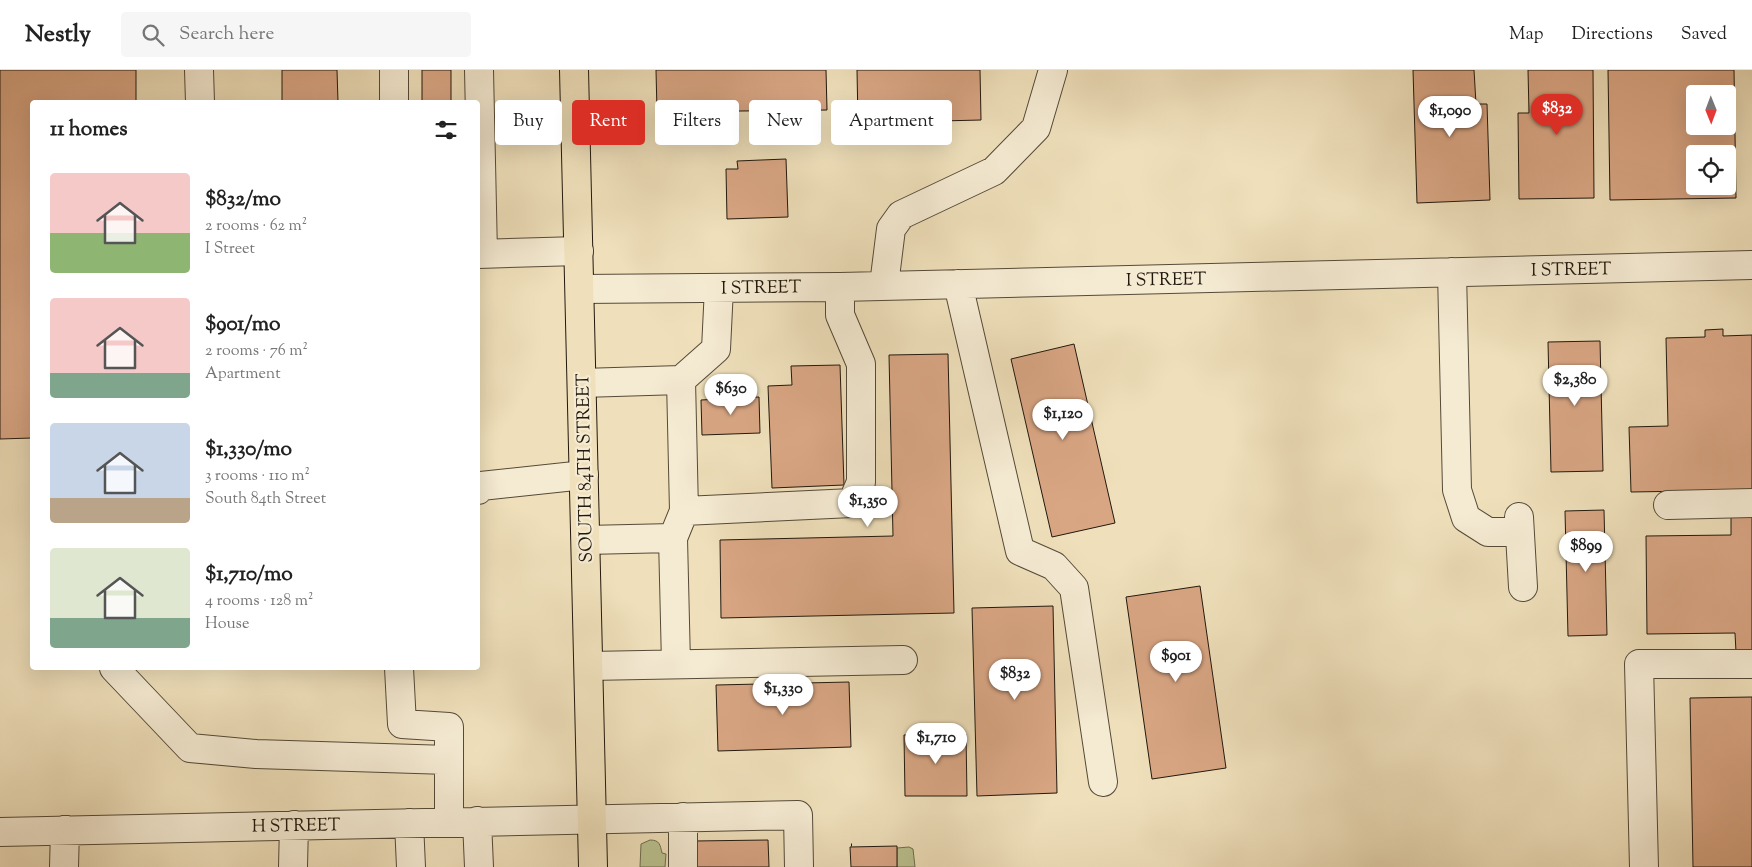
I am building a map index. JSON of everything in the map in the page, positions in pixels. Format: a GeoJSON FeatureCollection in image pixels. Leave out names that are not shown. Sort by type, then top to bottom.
{"type":"FeatureCollection","features":[{"type":"Feature","properties":{"kind":"main road","name":"SOUTH 84TH STREET"},"geometry":{"type":"LineString","coordinates":[[574,70],[593,867]]}},
{"type":"Feature","properties":{"kind":"street"},"geometry":{"type":"LineString","coordinates":[[199,70],[200,100]]}},
{"type":"Feature","properties":{"kind":"street"},"geometry":{"type":"LineString","coordinates":[[394,70],[394,100]]}},
{"type":"Feature","properties":{"kind":"street"},"geometry":{"type":"LineString","coordinates":[[479,70],[479,100]]}},
{"type":"Feature","properties":{"kind":"street"},"geometry":{"type":"LineString","coordinates":[[884,285],[891,229],[901,215],[994,172],[1036,128],[1053,70]]}},
{"type":"Feature","properties":{"kind":"street"},"geometry":{"type":"LineString","coordinates":[[480,254],[579,251]]}},
{"type":"Feature","properties":{"kind":"street","name":"I STREET"},"geometry":{"type":"LineString","coordinates":[[580,289],[840,287],[1752,265]]}},
{"type":"Feature","properties":{"kind":"street"},"geometry":{"type":"LineString","coordinates":[[1452,272],[1457,490],[1466,518],[1488,532],[1519,524],[1523,587]]}},
{"type":"Feature","properties":{"kind":"street"},"geometry":{"type":"LineString","coordinates":[[958,284],[1020,551],[1054,566],[1074,588],[1103,782]]}},
{"type":"Feature","properties":{"kind":"street"},"geometry":{"type":"LineString","coordinates":[[684,511],[852,503],[860,482],[861,364],[840,315],[840,287]]}},
{"type":"Feature","properties":{"kind":"street"},"geometry":{"type":"LineString","coordinates":[[582,384],[681,380],[716,349],[719,288]]}},
{"type":"Feature","properties":{"kind":"street"},"geometry":{"type":"LineString","coordinates":[[676,664],[673,538],[684,511],[681,380]]}},
{"type":"Feature","properties":{"kind":"street"},"geometry":{"type":"LineString","coordinates":[[480,486],[584,475]]}},
{"type":"Feature","properties":{"kind":"street"},"geometry":{"type":"LineString","coordinates":[[1668,505],[1752,503]]}},
{"type":"Feature","properties":{"kind":"street"},"geometry":{"type":"LineString","coordinates":[[586,540],[673,538]]}},
{"type":"Feature","properties":{"kind":"street"},"geometry":{"type":"LineString","coordinates":[[589,666],[903,660]]}},
{"type":"Feature","properties":{"kind":"street"},"geometry":{"type":"LineString","coordinates":[[1644,867],[1639,664],[1752,664]]}},
{"type":"Feature","properties":{"kind":"street"},"geometry":{"type":"LineString","coordinates":[[116,670],[190,748],[256,754],[448,760]]}},
{"type":"Feature","properties":{"kind":"street"},"geometry":{"type":"LineString","coordinates":[[399,670],[402,724],[448,727],[448,822]]}},
{"type":"Feature","properties":{"kind":"street","name":"H STREET"},"geometry":{"type":"LineString","coordinates":[[0,832],[798,815],[799,867]]}},
{"type":"Feature","properties":{"kind":"street"},"geometry":{"type":"LineString","coordinates":[[683,817],[684,867]]}},
{"type":"Feature","properties":{"kind":"street"},"geometry":{"type":"LineString","coordinates":[[477,821],[479,867]]}},
{"type":"Feature","properties":{"kind":"street"},"geometry":{"type":"LineString","coordinates":[[409,823],[411,867]]}},
{"type":"Feature","properties":{"kind":"street"},"geometry":{"type":"LineString","coordinates":[[293,867],[294,826]]}},
{"type":"Feature","properties":{"kind":"street"},"geometry":{"type":"LineString","coordinates":[[64,867],[65,830]]}},
{"type":"Feature","properties":{"kind":"green space"},"geometry":{"type":"Polygon","coordinates":[[[650,840],[658,842],[662,853],[666,854],[665,867],[640,867],[641,844],[650,840]]]}},
{"type":"Feature","properties":{"kind":"green space"},"geometry":{"type":"Polygon","coordinates":[[[909,847],[913,849],[915,867],[897,867],[897,848],[909,847]]]}},
{"type":"Feature","properties":{"kind":"building"},"geometry":{"type":"Polygon","coordinates":[[[0,70],[136,70],[136,100],[30,100],[30,438],[0,439],[0,70]]]}},
{"type":"Feature","properties":{"kind":"building"},"geometry":{"type":"Polygon","coordinates":[[[282,70],[337,70],[338,100],[282,100],[282,70]]]}},
{"type":"Feature","properties":{"kind":"building"},"geometry":{"type":"Polygon","coordinates":[[[422,70],[451,70],[451,100],[422,100],[422,70]]]}},
{"type":"Feature","properties":{"kind":"building"},"geometry":{"type":"Polygon","coordinates":[[[656,70],[826,70],[827,110],[821,110],[821,100],[749,100],[749,111],[739,111],[739,100],[657,100],[656,70]]]}},
{"type":"Feature","properties":{"kind":"building"},"geometry":{"type":"Polygon","coordinates":[[[857,70],[980,70],[981,120],[952,121],[952,100],[858,100],[857,70]]]}},
{"type":"Feature","properties":{"kind":"building"},"geometry":{"type":"Polygon","coordinates":[[[1413,70],[1474,70],[1476,104],[1487,104],[1490,200],[1417,203],[1413,70]]]}},
{"type":"Feature","properties":{"kind":"building"},"geometry":{"type":"Polygon","coordinates":[[[1528,70],[1593,70],[1594,198],[1519,199],[1518,113],[1529,113],[1528,70]]]}},
{"type":"Feature","properties":{"kind":"building"},"geometry":{"type":"Polygon","coordinates":[[[1608,70],[1734,70],[1734,85],[1686,85],[1686,135],[1735,135],[1735,145],[1686,145],[1686,195],[1736,195],[1736,198],[1610,200],[1608,70]]]}},
{"type":"Feature","properties":{"kind":"building"},"geometry":{"type":"Polygon","coordinates":[[[786,159],[788,217],[727,219],[726,169],[738,169],[737,161],[786,159]]]}},
{"type":"Feature","properties":{"kind":"building"},"geometry":{"type":"Polygon","coordinates":[[[1723,329],[1723,336],[1752,335],[1752,490],[1631,492],[1629,427],[1668,426],[1666,338],[1705,337],[1705,330],[1723,329]]]}},
{"type":"Feature","properties":{"kind":"building"},"geometry":{"type":"Polygon","coordinates":[[[1600,341],[1603,471],[1551,472],[1548,342],[1600,341]]]}},
{"type":"Feature","properties":{"kind":"building"},"geometry":{"type":"Polygon","coordinates":[[[1074,344],[1115,523],[1052,537],[1011,359],[1074,344]]]}},
{"type":"Feature","properties":{"kind":"building"},"geometry":{"type":"Polygon","coordinates":[[[948,354],[954,613],[721,618],[720,540],[893,536],[889,355],[948,354]]]}},
{"type":"Feature","properties":{"kind":"building"},"geometry":{"type":"Polygon","coordinates":[[[840,365],[844,485],[772,488],[768,386],[792,385],[791,366],[840,365]]]}},
{"type":"Feature","properties":{"kind":"building"},"geometry":{"type":"Polygon","coordinates":[[[759,397],[760,433],[702,435],[701,400],[759,397]]]}},
{"type":"Feature","properties":{"kind":"building"},"geometry":{"type":"Polygon","coordinates":[[[1604,510],[1607,635],[1568,636],[1565,511],[1604,510]]]}},
{"type":"Feature","properties":{"kind":"building"},"geometry":{"type":"Polygon","coordinates":[[[1731,515],[1752,515],[1752,652],[1736,652],[1735,633],[1647,634],[1646,536],[1731,535],[1731,515]]]}},
{"type":"Feature","properties":{"kind":"building"},"geometry":{"type":"Polygon","coordinates":[[[1200,586],[1226,768],[1152,779],[1126,597],[1200,586]]]}},
{"type":"Feature","properties":{"kind":"building"},"geometry":{"type":"Polygon","coordinates":[[[1053,606],[1057,793],[977,796],[972,608],[1053,606]]]}},
{"type":"Feature","properties":{"kind":"building"},"geometry":{"type":"Polygon","coordinates":[[[849,682],[851,747],[718,751],[716,685],[849,682]]]}},
{"type":"Feature","properties":{"kind":"building"},"geometry":{"type":"Polygon","coordinates":[[[1752,697],[1752,867],[1693,867],[1690,698],[1752,697]]]}},
{"type":"Feature","properties":{"kind":"building"},"geometry":{"type":"Polygon","coordinates":[[[966,734],[967,796],[905,796],[904,735],[966,734]]]}},
{"type":"Feature","properties":{"kind":"building"},"geometry":{"type":"Polygon","coordinates":[[[768,840],[769,867],[694,867],[694,841],[768,840]]]}},
{"type":"Feature","properties":{"kind":"building"},"geometry":{"type":"Polygon","coordinates":[[[897,846],[897,867],[851,867],[850,847],[897,846]]]}}]}
